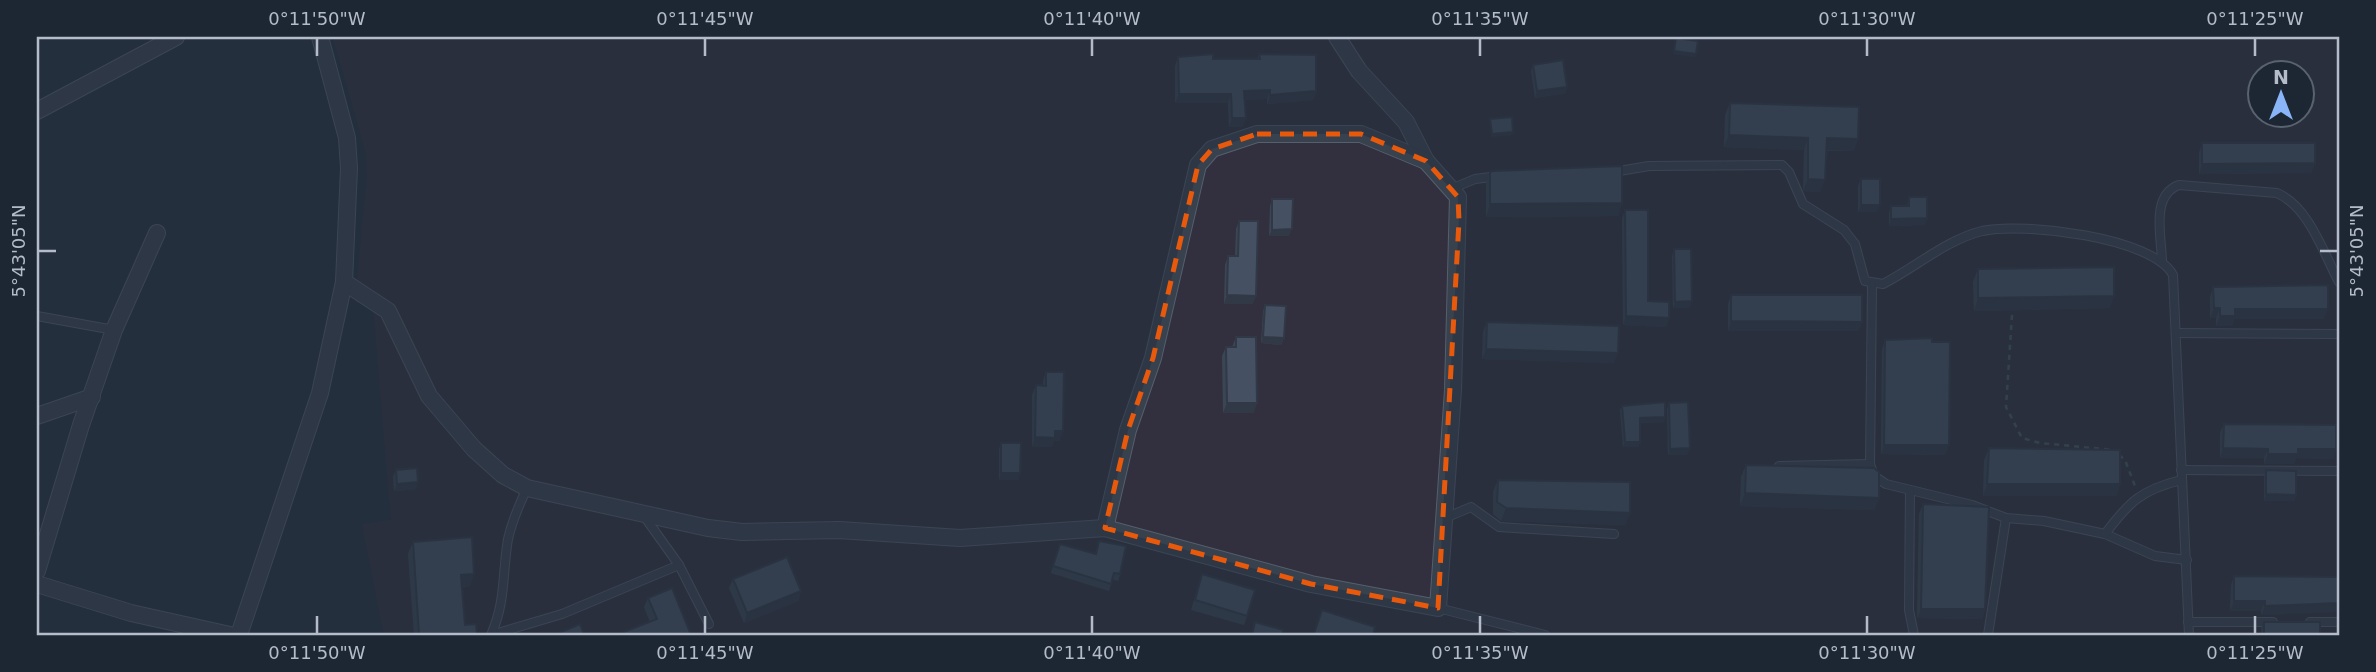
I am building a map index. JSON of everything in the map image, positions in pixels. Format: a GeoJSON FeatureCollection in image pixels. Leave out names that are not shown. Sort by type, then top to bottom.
{"type":"FeatureCollection","features":[{"type":"Feature","properties":{"kind":"street"},"geometry":{"type":"LineString","coordinates":[[37,111],[176,37]]}},
{"type":"Feature","properties":{"kind":"street"},"geometry":{"type":"LineString","coordinates":[[239,635],[320,393],[344,282],[348,148],[320,37]]}},
{"type":"Feature","properties":{"kind":"street"},"geometry":{"type":"LineString","coordinates":[[344,282],[388,311],[429,396],[494,467],[527,488],[642,514],[742,532],[839,530],[960,538],[1105,528],[1311,584],[1438,608],[1445,518],[1458,197],[1426,161],[1406,122],[1359,71],[1337,37]]}},
{"type":"Feature","properties":{"kind":"street"},"geometry":{"type":"LineString","coordinates":[[1105,528],[1128,430],[1153,358],[1198,165],[1212,149],[1257,134],[1361,134],[1426,161]]}},
{"type":"Feature","properties":{"kind":"street"},"geometry":{"type":"LineString","coordinates":[[37,571],[80,425],[114,330],[157,233]]}},
{"type":"Feature","properties":{"kind":"street"},"geometry":{"type":"LineString","coordinates":[[37,416],[92,397]]}},
{"type":"Feature","properties":{"kind":"street"},"geometry":{"type":"LineString","coordinates":[[37,584],[131,613],[230,635]]}},
{"type":"Feature","properties":{"kind":"lane"},"geometry":{"type":"LineString","coordinates":[[1602,172],[1649,166],[1783,165],[1790,172],[1803,204],[1844,230],[1855,244],[1865,281],[1872,285],[1883,284],[1952,243],[1983,231],[2055,230],[2098,236],[2162,260],[2173,275],[2189,635]]}},
{"type":"Feature","properties":{"kind":"lane"},"geometry":{"type":"LineString","coordinates":[[1451,189],[1475,179],[1508,175]]}},
{"type":"Feature","properties":{"kind":"lane"},"geometry":{"type":"LineString","coordinates":[[2162,260],[2161,199],[2167,190],[2179,186],[2277,193],[2290,199],[2301,211],[2339,282]]}},
{"type":"Feature","properties":{"kind":"lane"},"geometry":{"type":"LineString","coordinates":[[1872,285],[1870,464],[1874,476],[1886,484],[1972,505],[2006,518],[2044,522],[2105,534],[2155,556],[2187,560]]}},
{"type":"Feature","properties":{"kind":"lane"},"geometry":{"type":"LineString","coordinates":[[37,316],[114,330]]}},
{"type":"Feature","properties":{"kind":"lane"},"geometry":{"type":"LineString","coordinates":[[2176,333],[2339,334]]}},
{"type":"Feature","properties":{"kind":"lane"},"geometry":{"type":"LineString","coordinates":[[1768,467],[1870,464]]}},
{"type":"Feature","properties":{"kind":"lane"},"geometry":{"type":"LineString","coordinates":[[2181,470],[2339,471]]}},
{"type":"Feature","properties":{"kind":"lane"},"geometry":{"type":"LineString","coordinates":[[2105,534],[2138,495],[2155,486],[2181,480]]}},
{"type":"Feature","properties":{"kind":"lane"},"geometry":{"type":"LineString","coordinates":[[491,635],[501,613],[513,518],[527,488]]}},
{"type":"Feature","properties":{"kind":"lane"},"geometry":{"type":"LineString","coordinates":[[1910,490],[1909,610],[1914,635]]}},
{"type":"Feature","properties":{"kind":"lane"},"geometry":{"type":"LineString","coordinates":[[1445,518],[1471,507],[1499,527],[1614,534]]}},
{"type":"Feature","properties":{"kind":"lane"},"geometry":{"type":"LineString","coordinates":[[642,514],[679,565],[709,624]]}},
{"type":"Feature","properties":{"kind":"lane"},"geometry":{"type":"LineString","coordinates":[[1988,635],[2006,518]]}},
{"type":"Feature","properties":{"kind":"lane"},"geometry":{"type":"LineString","coordinates":[[491,635],[562,614],[679,565]]}},
{"type":"Feature","properties":{"kind":"lane"},"geometry":{"type":"LineString","coordinates":[[1438,608],[1545,635]]}},
{"type":"Feature","properties":{"kind":"lane"},"geometry":{"type":"LineString","coordinates":[[2188,622],[2284,622]]}},
{"type":"Feature","properties":{"kind":"lane"},"geometry":{"type":"LineString","coordinates":[[2298,622],[2339,622]]}},
{"type":"Feature","properties":{"kind":"path"},"geometry":{"type":"LineString","coordinates":[[2012,315],[2006,407],[2022,438],[2040,443],[2114,450],[2125,460],[2138,495]]}},
{"type":"Feature","properties":{"kind":"highlighted area"},"geometry":{"type":"Polygon","coordinates":[[[1257,134],[1361,134],[1426,161],[1458,197],[1459,221],[1438,608],[1311,584],[1105,528],[1128,430],[1153,358],[1198,165],[1212,149],[1257,134]]]}},
{"type":"Feature","properties":{"kind":"shaded area"},"geometry":{"type":"Polygon","coordinates":[[[333,37],[2339,37],[2339,635],[384,635],[362,524],[391,520],[373,306],[355,302],[367,178],[366,153],[333,37]]]}},
{"type":"Feature","properties":{"kind":"building"},"geometry":{"type":"Polygon","coordinates":[[[1676,38],[1698,41],[1696,54],[1674,51],[1676,38]]]}},
{"type":"Feature","properties":{"kind":"building"},"geometry":{"type":"Polygon","coordinates":[[[1213,54],[1213,59],[1260,59],[1259,54],[1316,55],[1316,91],[1270,95],[1270,90],[1244,91],[1246,118],[1232,118],[1231,94],[1179,94],[1178,57],[1213,54]]]}},
{"type":"Feature","properties":{"kind":"building"},"geometry":{"type":"Polygon","coordinates":[[[1563,60],[1567,87],[1537,91],[1533,65],[1563,60]]]}},
{"type":"Feature","properties":{"kind":"building"},"geometry":{"type":"Polygon","coordinates":[[[1730,103],[1859,107],[1858,139],[1827,138],[1825,180],[1808,179],[1808,138],[1729,135],[1730,103]]]}},
{"type":"Feature","properties":{"kind":"building"},"geometry":{"type":"Polygon","coordinates":[[[1512,117],[1513,132],[1492,134],[1490,119],[1512,117]]]}},
{"type":"Feature","properties":{"kind":"building"},"geometry":{"type":"Polygon","coordinates":[[[2202,143],[2315,143],[2315,163],[2202,164],[2202,143]]]}},
{"type":"Feature","properties":{"kind":"building"},"geometry":{"type":"Polygon","coordinates":[[[1622,166],[1622,203],[1490,204],[1490,172],[1493,171],[1622,166]]]}},
{"type":"Feature","properties":{"kind":"building"},"geometry":{"type":"Polygon","coordinates":[[[1861,179],[1880,179],[1880,205],[1861,205],[1861,179]]]}},
{"type":"Feature","properties":{"kind":"building"},"geometry":{"type":"Polygon","coordinates":[[[1909,197],[1927,197],[1927,218],[1891,219],[1891,206],[1909,206],[1909,197]]]}},
{"type":"Feature","properties":{"kind":"building"},"geometry":{"type":"Polygon","coordinates":[[[1272,199],[1293,199],[1292,229],[1272,230],[1272,199]]]}},
{"type":"Feature","properties":{"kind":"building"},"geometry":{"type":"Polygon","coordinates":[[[1625,210],[1648,210],[1648,301],[1669,302],[1669,318],[1626,316],[1625,210]]]}},
{"type":"Feature","properties":{"kind":"building"},"geometry":{"type":"Polygon","coordinates":[[[1239,221],[1258,221],[1256,296],[1227,295],[1228,256],[1238,256],[1239,221]]]}},
{"type":"Feature","properties":{"kind":"building"},"geometry":{"type":"Polygon","coordinates":[[[1674,249],[1691,249],[1692,301],[1675,302],[1674,249]]]}},
{"type":"Feature","properties":{"kind":"building"},"geometry":{"type":"Polygon","coordinates":[[[2114,267],[2114,296],[1978,298],[1978,269],[2114,267]]]}},
{"type":"Feature","properties":{"kind":"building"},"geometry":{"type":"Polygon","coordinates":[[[2328,285],[2328,309],[2235,309],[2235,316],[2220,316],[2220,308],[2214,308],[2213,287],[2328,285]]]}},
{"type":"Feature","properties":{"kind":"building"},"geometry":{"type":"Polygon","coordinates":[[[1731,295],[1862,295],[1862,322],[1731,321],[1731,295]]]}},
{"type":"Feature","properties":{"kind":"building"},"geometry":{"type":"Polygon","coordinates":[[[1265,305],[1286,306],[1284,338],[1263,337],[1265,305]]]}},
{"type":"Feature","properties":{"kind":"building"},"geometry":{"type":"Polygon","coordinates":[[[1487,322],[1619,326],[1618,353],[1486,349],[1487,322]]]}},
{"type":"Feature","properties":{"kind":"building"},"geometry":{"type":"Polygon","coordinates":[[[1236,337],[1256,337],[1257,403],[1227,403],[1226,347],[1236,347],[1236,337]]]}},
{"type":"Feature","properties":{"kind":"building"},"geometry":{"type":"Polygon","coordinates":[[[1932,338],[1932,342],[1950,342],[1949,445],[1884,445],[1885,340],[1932,338]]]}},
{"type":"Feature","properties":{"kind":"building"},"geometry":{"type":"Polygon","coordinates":[[[1046,372],[1064,372],[1063,431],[1055,431],[1055,438],[1035,437],[1036,385],[1046,386],[1046,372]]]}},
{"type":"Feature","properties":{"kind":"building"},"geometry":{"type":"Polygon","coordinates":[[[1665,402],[1665,417],[1640,418],[1640,442],[1625,442],[1622,406],[1665,402]]]}},
{"type":"Feature","properties":{"kind":"building"},"geometry":{"type":"Polygon","coordinates":[[[1688,402],[1690,448],[1670,449],[1669,403],[1688,402]]]}},
{"type":"Feature","properties":{"kind":"building"},"geometry":{"type":"Polygon","coordinates":[[[2224,424],[2336,425],[2336,449],[2298,449],[2298,454],[2268,454],[2268,449],[2223,448],[2224,424]]]}},
{"type":"Feature","properties":{"kind":"building"},"geometry":{"type":"Polygon","coordinates":[[[1001,443],[1021,443],[1020,473],[1001,473],[1001,443]]]}},
{"type":"Feature","properties":{"kind":"building"},"geometry":{"type":"Polygon","coordinates":[[[1989,448],[2120,450],[2120,484],[1987,484],[1989,448]]]}},
{"type":"Feature","properties":{"kind":"building"},"geometry":{"type":"Polygon","coordinates":[[[1746,465],[1874,468],[1879,472],[1879,498],[1745,493],[1746,465]]]}},
{"type":"Feature","properties":{"kind":"building"},"geometry":{"type":"Polygon","coordinates":[[[417,468],[418,482],[397,484],[396,470],[417,468]]]}},
{"type":"Feature","properties":{"kind":"building"},"geometry":{"type":"Polygon","coordinates":[[[2266,470],[2296,471],[2296,495],[2266,494],[2266,470]]]}},
{"type":"Feature","properties":{"kind":"building"},"geometry":{"type":"Polygon","coordinates":[[[1498,480],[1630,482],[1630,513],[1506,508],[1497,502],[1498,480]]]}},
{"type":"Feature","properties":{"kind":"building"},"geometry":{"type":"Polygon","coordinates":[[[1923,504],[1989,507],[1985,609],[1921,609],[1923,504]]]}},
{"type":"Feature","properties":{"kind":"building"},"geometry":{"type":"Polygon","coordinates":[[[472,537],[474,574],[461,575],[465,625],[476,624],[477,635],[419,635],[413,542],[472,537]]]}},
{"type":"Feature","properties":{"kind":"building"},"geometry":{"type":"Polygon","coordinates":[[[1099,541],[1126,546],[1120,574],[1114,573],[1111,584],[1053,566],[1060,544],[1096,554],[1099,541]]]}},
{"type":"Feature","properties":{"kind":"building"},"geometry":{"type":"Polygon","coordinates":[[[787,557],[801,591],[747,613],[733,579],[787,557]]]}},
{"type":"Feature","properties":{"kind":"building"},"geometry":{"type":"Polygon","coordinates":[[[1202,574],[1255,590],[1247,616],[1195,600],[1202,574]]]}},
{"type":"Feature","properties":{"kind":"building"},"geometry":{"type":"Polygon","coordinates":[[[2234,576],[2339,577],[2339,603],[2265,606],[2265,601],[2234,601],[2234,576]]]}},
{"type":"Feature","properties":{"kind":"building"},"geometry":{"type":"Polygon","coordinates":[[[672,588],[691,635],[616,635],[657,619],[648,598],[672,588]]]}},
{"type":"Feature","properties":{"kind":"building"},"geometry":{"type":"Polygon","coordinates":[[[1322,610],[1375,627],[1373,635],[1314,634],[1322,610]]]}},
{"type":"Feature","properties":{"kind":"building"},"geometry":{"type":"Polygon","coordinates":[[[1255,622],[1283,630],[1282,635],[1252,635],[1255,622]]]}},
{"type":"Feature","properties":{"kind":"building"},"geometry":{"type":"Polygon","coordinates":[[[2264,622],[2320,622],[2320,635],[2264,635],[2264,622]]]}},
{"type":"Feature","properties":{"kind":"building"},"geometry":{"type":"Polygon","coordinates":[[[580,624],[584,635],[559,633],[580,624]]]}}]}
